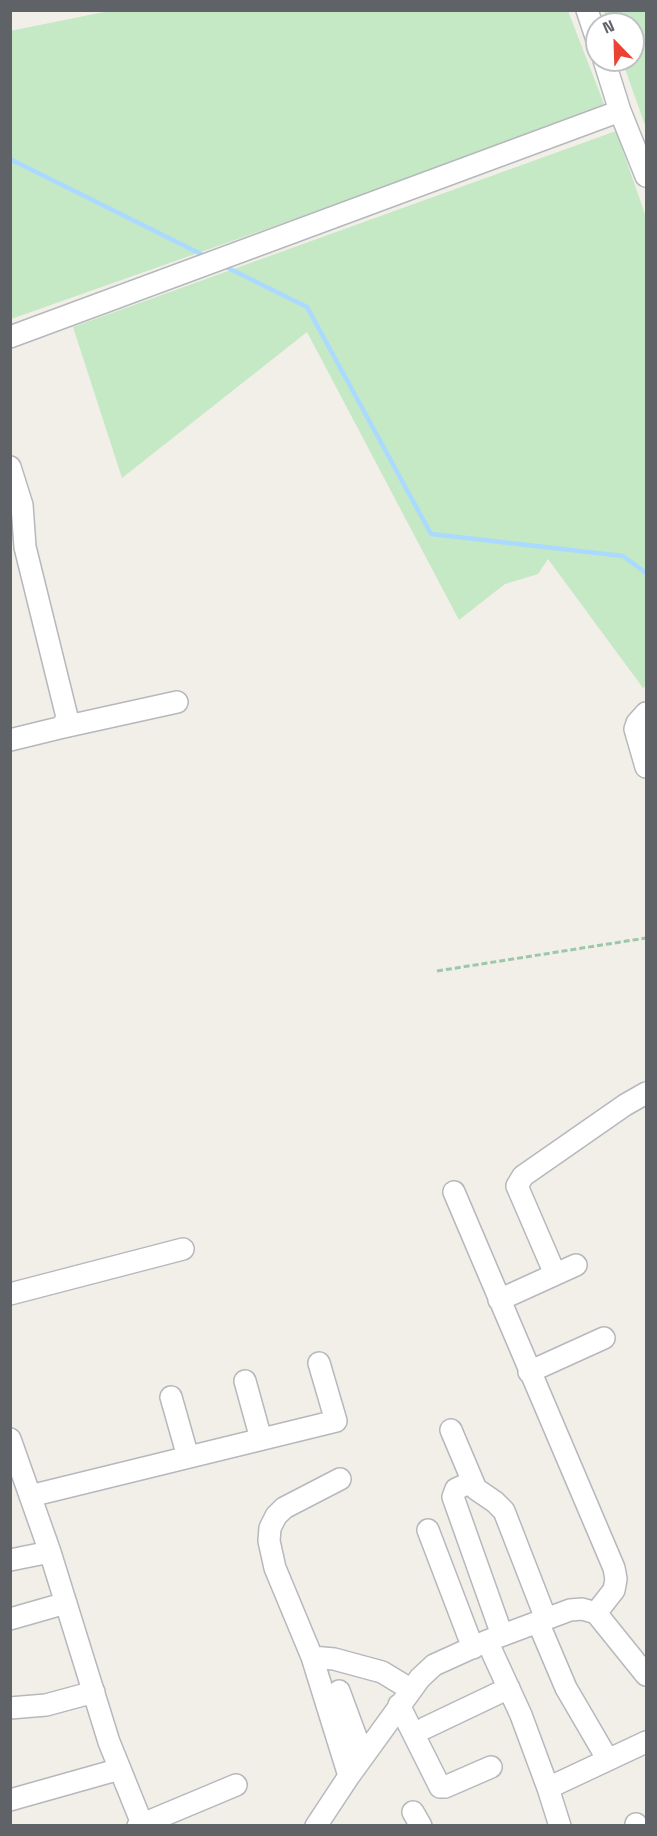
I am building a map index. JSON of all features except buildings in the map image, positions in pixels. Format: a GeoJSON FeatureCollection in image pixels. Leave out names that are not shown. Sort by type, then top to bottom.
{"type":"FeatureCollection","features":[{"type":"Feature","properties":{"kind":"street"},"geometry":{"type":"LineString","coordinates":[[608,72],[620,111],[646,176]]}},
{"type":"Feature","properties":{"kind":"street"},"geometry":{"type":"LineString","coordinates":[[10,337],[620,111]]}},
{"type":"Feature","properties":{"kind":"street"},"geometry":{"type":"LineString","coordinates":[[10,467],[22,505],[25,548],[67,717],[59,728]]}},
{"type":"Feature","properties":{"kind":"street"},"geometry":{"type":"LineString","coordinates":[[10,740],[177,702]]}},
{"type":"Feature","properties":{"kind":"street"},"geometry":{"type":"LineString","coordinates":[[646,713],[635,729],[646,767]]}},
{"type":"Feature","properties":{"kind":"street"},"geometry":{"type":"LineString","coordinates":[[555,1274],[517,1186],[523,1176],[646,1093]]}},
{"type":"Feature","properties":{"kind":"street"},"geometry":{"type":"LineString","coordinates":[[454,1192],[614,1568],[616,1579],[614,1590],[596,1613]]}},
{"type":"Feature","properties":{"kind":"street"},"geometry":{"type":"LineString","coordinates":[[10,1294],[183,1249]]}},
{"type":"Feature","properties":{"kind":"street"},"geometry":{"type":"LineString","coordinates":[[499,1300],[576,1265]]}},
{"type":"Feature","properties":{"kind":"street"},"geometry":{"type":"LineString","coordinates":[[529,1372],[604,1338]]}},
{"type":"Feature","properties":{"kind":"street"},"geometry":{"type":"LineString","coordinates":[[30,1496],[336,1421],[319,1363]]}},
{"type":"Feature","properties":{"kind":"street"},"geometry":{"type":"LineString","coordinates":[[245,1381],[261,1439]]}},
{"type":"Feature","properties":{"kind":"street"},"geometry":{"type":"LineString","coordinates":[[171,1397],[188,1457]]}},
{"type":"Feature","properties":{"kind":"street"},"geometry":{"type":"LineString","coordinates":[[451,1430],[476,1489],[504,1511],[566,1688],[608,1760]]}},
{"type":"Feature","properties":{"kind":"street"},"geometry":{"type":"LineString","coordinates":[[10,1439],[15,1468],[30,1496],[50,1552],[94,1692],[141,1825],[236,1785]]}},
{"type":"Feature","properties":{"kind":"street"},"geometry":{"type":"LineString","coordinates":[[340,1479],[284,1508],[276,1516],[270,1528],[268,1541],[271,1555],[312,1657],[349,1776]]}},
{"type":"Feature","properties":{"kind":"street"},"geometry":{"type":"LineString","coordinates":[[472,1482],[456,1489],[453,1497],[487,1641]]}},
{"type":"Feature","properties":{"kind":"street"},"geometry":{"type":"LineString","coordinates":[[428,1530],[487,1641],[509,1688],[548,1788],[560,1826]]}},
{"type":"Feature","properties":{"kind":"street"},"geometry":{"type":"LineString","coordinates":[[10,1560],[50,1552]]}},
{"type":"Feature","properties":{"kind":"street"},"geometry":{"type":"LineString","coordinates":[[10,1619],[66,1603]]}},
{"type":"Feature","properties":{"kind":"street"},"geometry":{"type":"LineString","coordinates":[[316,1826],[405,1697],[434,1665],[542,1620],[570,1610],[582,1609],[596,1613],[646,1675]]}},
{"type":"Feature","properties":{"kind":"street"},"geometry":{"type":"LineString","coordinates":[[312,1657],[334,1659],[382,1672],[405,1697],[440,1787],[445,1787],[491,1767]]}},
{"type":"Feature","properties":{"kind":"street"},"geometry":{"type":"LineString","coordinates":[[426,1728],[509,1688]]}},
{"type":"Feature","properties":{"kind":"street"},"geometry":{"type":"LineString","coordinates":[[339,1691],[363,1756]]}},
{"type":"Feature","properties":{"kind":"street"},"geometry":{"type":"LineString","coordinates":[[10,1708],[46,1705],[94,1692]]}},
{"type":"Feature","properties":{"kind":"street"},"geometry":{"type":"LineString","coordinates":[[548,1788],[646,1742]]}},
{"type":"Feature","properties":{"kind":"street"},"geometry":{"type":"LineString","coordinates":[[10,1800],[120,1769]]}},
{"type":"Feature","properties":{"kind":"path"},"geometry":{"type":"LineString","coordinates":[[437,971],[646,938]]}},
{"type":"Feature","properties":{"kind":"green space"},"geometry":{"type":"Polygon","coordinates":[[[114,10],[568,11],[585,55],[585,72],[592,72],[606,109],[11,319],[10,31],[114,10]]]}},
{"type":"Feature","properties":{"kind":"green space"},"geometry":{"type":"Polygon","coordinates":[[[646,11],[646,128],[626,72],[645,72],[645,12],[604,12],[646,11]]]}},
{"type":"Feature","properties":{"kind":"green space"},"geometry":{"type":"Polygon","coordinates":[[[616,131],[646,217],[646,686],[643,688],[548,559],[538,574],[505,584],[459,620],[307,332],[122,478],[73,327],[616,131]]]}},
{"type":"Feature","properties":{"kind":"waterway"},"geometry":{"type":"LineString","coordinates":[[10,159],[207,257]]}},
{"type":"Feature","properties":{"kind":"waterway"},"geometry":{"type":"LineString","coordinates":[[222,265],[307,307],[431,534],[623,556],[646,573]]}}]}
